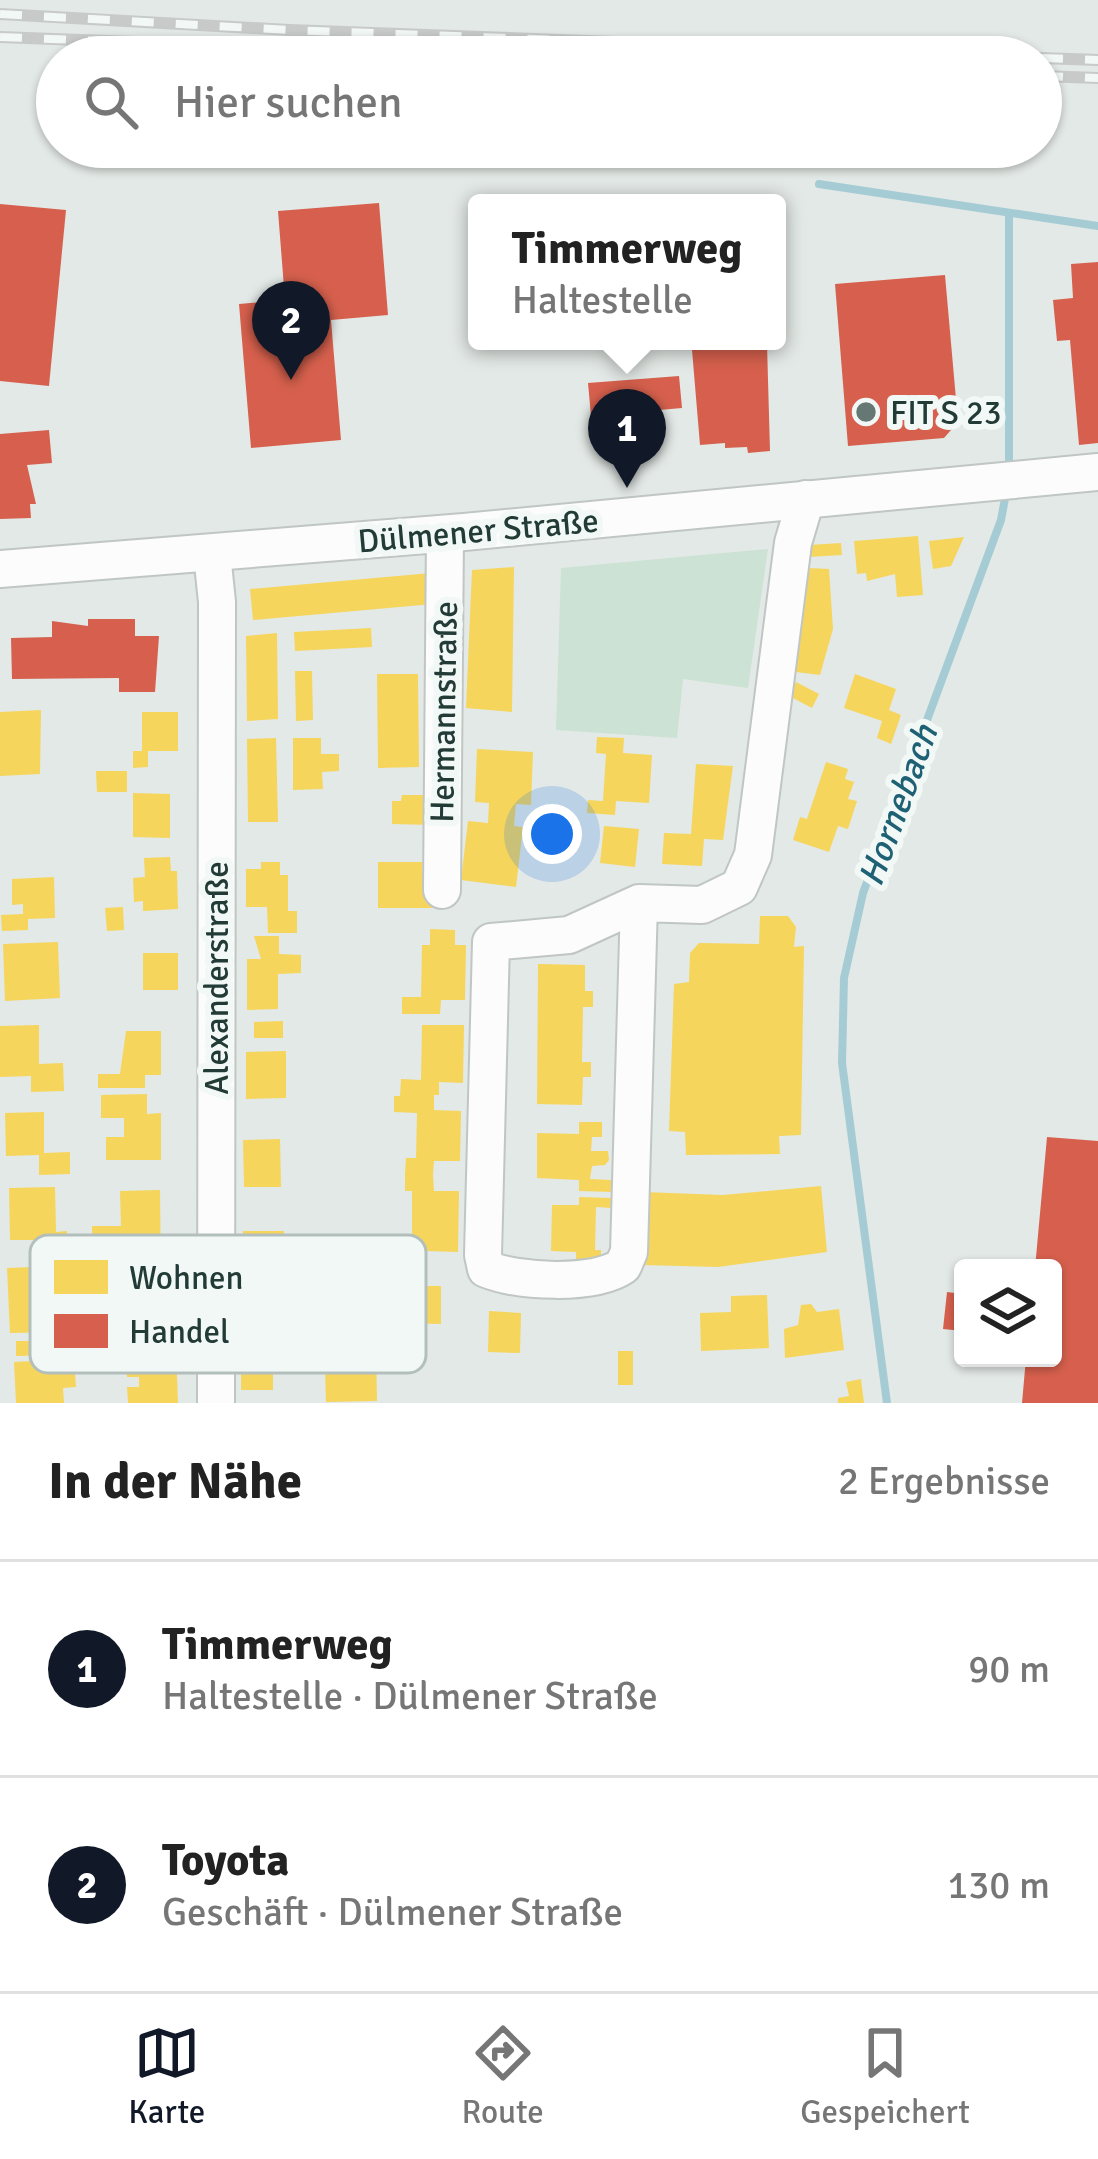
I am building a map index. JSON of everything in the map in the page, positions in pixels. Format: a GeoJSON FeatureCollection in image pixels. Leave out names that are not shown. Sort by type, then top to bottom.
{"type":"FeatureCollection","features":[{"type":"Feature","properties":{"kind":"street","name":"Dülmener Straße"},"geometry":{"type":"LineString","coordinates":[[0,569],[445,534],[1098,472]]}},
{"type":"Feature","properties":{"kind":"street"},"geometry":{"type":"LineString","coordinates":[[639,903],[631,1237],[623,1266],[599,1276],[506,1276],[486,1269],[491,942],[569,935],[639,903],[702,905],[723,899],[739,887],[753,855],[793,543],[806,500]]}},
{"type":"Feature","properties":{"kind":"street","name":"Hermannstraße"},"geometry":{"type":"LineString","coordinates":[[442,890],[445,534]]}},
{"type":"Feature","properties":{"kind":"street","name":"Alexanderstraße"},"geometry":{"type":"LineString","coordinates":[[212,554],[217,602],[216,1235]]}},
{"type":"Feature","properties":{"kind":"street","name":"Alexanderstraße"},"geometry":{"type":"LineString","coordinates":[[216,1373],[216,1403]]}},
{"type":"Feature","properties":{"kind":"green space"},"geometry":{"type":"Polygon","coordinates":[[[768,549],[748,688],[683,679],[677,738],[556,730],[561,568],[768,549]]]}},
{"type":"Feature","properties":{"kind":"building: Wohnen"},"geometry":{"type":"Polygon","coordinates":[[[918,536],[923,595],[897,597],[895,574],[867,581],[866,573],[857,574],[854,541],[918,536]]]}},
{"type":"Feature","properties":{"kind":"building: Wohnen"},"geometry":{"type":"Polygon","coordinates":[[[964,537],[951,566],[933,569],[929,541],[964,537]]]}},
{"type":"Feature","properties":{"kind":"building: Wohnen"},"geometry":{"type":"Polygon","coordinates":[[[841,543],[842,555],[809,557],[809,545],[841,543]]]}},
{"type":"Feature","properties":{"kind":"building: Wohnen"},"geometry":{"type":"Polygon","coordinates":[[[514,567],[512,712],[466,708],[472,570],[514,567]]]}},
{"type":"Feature","properties":{"kind":"building: Wohnen"},"geometry":{"type":"Polygon","coordinates":[[[807,568],[829,569],[833,629],[820,675],[796,672],[807,568]]]}},
{"type":"Feature","properties":{"kind":"building: Wohnen"},"geometry":{"type":"Polygon","coordinates":[[[431,573],[433,604],[253,620],[250,589],[431,573]]]}},
{"type":"Feature","properties":{"kind":"building: Wohnen"},"geometry":{"type":"Polygon","coordinates":[[[371,628],[372,647],[295,651],[294,632],[371,628]]]}},
{"type":"Feature","properties":{"kind":"building: Wohnen"},"geometry":{"type":"Polygon","coordinates":[[[277,633],[278,719],[247,721],[246,636],[277,633]]]}},
{"type":"Feature","properties":{"kind":"building: Wohnen"},"geometry":{"type":"Polygon","coordinates":[[[295,671],[312,671],[313,720],[296,721],[295,671]]]}},
{"type":"Feature","properties":{"kind":"building: Wohnen"},"geometry":{"type":"Polygon","coordinates":[[[377,674],[418,674],[419,767],[378,768],[377,674]]]}},
{"type":"Feature","properties":{"kind":"building: Wohnen"},"geometry":{"type":"Polygon","coordinates":[[[855,674],[896,689],[889,710],[901,715],[891,744],[877,738],[882,721],[844,708],[855,674]]]}},
{"type":"Feature","properties":{"kind":"building: Wohnen"},"geometry":{"type":"Polygon","coordinates":[[[796,682],[819,694],[812,708],[789,696],[796,682]]]}},
{"type":"Feature","properties":{"kind":"building: Wohnen"},"geometry":{"type":"Polygon","coordinates":[[[41,710],[40,774],[0,776],[0,712],[41,710]]]}},
{"type":"Feature","properties":{"kind":"building: Wohnen"},"geometry":{"type":"Polygon","coordinates":[[[142,712],[178,712],[178,751],[148,751],[148,767],[133,768],[133,751],[142,751],[142,712]]]}},
{"type":"Feature","properties":{"kind":"building: Wohnen"},"geometry":{"type":"Polygon","coordinates":[[[597,737],[624,738],[623,753],[652,755],[649,803],[616,801],[615,815],[587,813],[588,800],[603,801],[606,754],[596,753],[597,737]]]}},
{"type":"Feature","properties":{"kind":"building: Wohnen"},"geometry":{"type":"Polygon","coordinates":[[[276,738],[278,822],[248,822],[247,739],[276,738]]]}},
{"type":"Feature","properties":{"kind":"building: Wohnen"},"geometry":{"type":"Polygon","coordinates":[[[293,738],[321,738],[321,754],[339,754],[339,771],[322,772],[323,789],[293,790],[293,738]]]}},
{"type":"Feature","properties":{"kind":"building: Wohnen"},"geometry":{"type":"Polygon","coordinates":[[[477,749],[533,752],[531,805],[516,804],[514,826],[523,827],[516,887],[461,880],[468,821],[488,823],[489,803],[475,802],[477,749]]]}},
{"type":"Feature","properties":{"kind":"building: Wohnen"},"geometry":{"type":"Polygon","coordinates":[[[826,762],[848,769],[845,779],[854,782],[848,799],[857,801],[848,829],[838,826],[829,852],[793,840],[800,817],[807,819],[826,762]]]}},
{"type":"Feature","properties":{"kind":"building: Wohnen"},"geometry":{"type":"Polygon","coordinates":[[[696,764],[733,766],[723,840],[704,839],[702,866],[662,864],[664,833],[691,834],[696,764]]]}},
{"type":"Feature","properties":{"kind":"building: Wohnen"},"geometry":{"type":"Polygon","coordinates":[[[96,771],[127,771],[127,792],[97,792],[96,771]]]}},
{"type":"Feature","properties":{"kind":"building: Wohnen"},"geometry":{"type":"Polygon","coordinates":[[[133,793],[170,794],[170,838],[133,837],[133,793]]]}},
{"type":"Feature","properties":{"kind":"building: Wohnen"},"geometry":{"type":"Polygon","coordinates":[[[402,795],[434,795],[433,825],[392,824],[392,801],[401,801],[402,795]]]}},
{"type":"Feature","properties":{"kind":"building: Wohnen"},"geometry":{"type":"Polygon","coordinates":[[[604,826],[639,829],[635,867],[600,863],[604,826]]]}},
{"type":"Feature","properties":{"kind":"building: Wohnen"},"geometry":{"type":"Polygon","coordinates":[[[170,857],[171,871],[177,871],[178,909],[143,911],[143,901],[134,902],[133,878],[145,877],[144,858],[170,857]]]}},
{"type":"Feature","properties":{"kind":"building: Wohnen"},"geometry":{"type":"Polygon","coordinates":[[[261,862],[280,862],[280,875],[288,875],[288,911],[297,911],[297,933],[268,933],[267,907],[246,907],[246,869],[261,869],[261,862]]]}},
{"type":"Feature","properties":{"kind":"building: Wohnen"},"geometry":{"type":"Polygon","coordinates":[[[378,862],[422,862],[422,871],[433,871],[433,908],[378,908],[378,862]]]}},
{"type":"Feature","properties":{"kind":"building: Wohnen"},"geometry":{"type":"Polygon","coordinates":[[[54,877],[55,918],[28,919],[28,930],[2,931],[1,915],[23,914],[23,904],[12,905],[12,879],[54,877]]]}},
{"type":"Feature","properties":{"kind":"building: Wohnen"},"geometry":{"type":"Polygon","coordinates":[[[123,907],[124,930],[107,931],[105,908],[123,907]]]}},
{"type":"Feature","properties":{"kind":"building: Wohnen"},"geometry":{"type":"Polygon","coordinates":[[[760,916],[788,916],[796,927],[794,947],[804,946],[801,1135],[779,1136],[780,1154],[686,1155],[685,1132],[669,1131],[674,984],[689,982],[690,953],[699,943],[759,944],[760,916]]]}},
{"type":"Feature","properties":{"kind":"building: Wohnen"},"geometry":{"type":"Polygon","coordinates":[[[430,929],[455,930],[455,945],[466,945],[465,1000],[441,1000],[440,1014],[402,1014],[402,997],[421,997],[422,945],[430,945],[430,929]]]}},
{"type":"Feature","properties":{"kind":"building: Wohnen"},"geometry":{"type":"Polygon","coordinates":[[[254,936],[279,936],[279,954],[301,955],[301,973],[278,974],[278,1009],[247,1010],[247,959],[261,959],[254,936]]]}},
{"type":"Feature","properties":{"kind":"building: Wohnen"},"geometry":{"type":"Polygon","coordinates":[[[58,942],[60,998],[5,1001],[3,944],[58,942]]]}},
{"type":"Feature","properties":{"kind":"building: Wohnen"},"geometry":{"type":"Polygon","coordinates":[[[143,953],[178,953],[178,990],[143,990],[143,953]]]}},
{"type":"Feature","properties":{"kind":"building: Wohnen"},"geometry":{"type":"Polygon","coordinates":[[[538,964],[585,965],[585,991],[593,991],[593,1007],[583,1007],[582,1062],[591,1062],[591,1077],[583,1077],[582,1105],[537,1104],[538,964]]]}},
{"type":"Feature","properties":{"kind":"building: Wohnen"},"geometry":{"type":"Polygon","coordinates":[[[283,1021],[283,1038],[254,1038],[254,1022],[283,1021]]]}},
{"type":"Feature","properties":{"kind":"building: Wohnen"},"geometry":{"type":"Polygon","coordinates":[[[39,1025],[39,1064],[63,1063],[64,1091],[31,1092],[31,1076],[0,1077],[0,1026],[39,1025]]]}},
{"type":"Feature","properties":{"kind":"building: Wohnen"},"geometry":{"type":"Polygon","coordinates":[[[422,1025],[464,1025],[463,1083],[439,1082],[439,1095],[434,1095],[434,1110],[461,1111],[460,1161],[434,1161],[433,1175],[434,1191],[459,1191],[458,1252],[426,1251],[426,1235],[412,1235],[412,1191],[405,1191],[405,1174],[406,1158],[416,1158],[417,1113],[394,1112],[394,1096],[400,1096],[401,1079],[421,1080],[422,1025]]]}},
{"type":"Feature","properties":{"kind":"building: Wohnen"},"geometry":{"type":"Polygon","coordinates":[[[126,1031],[161,1031],[161,1075],[145,1075],[145,1088],[98,1088],[98,1074],[120,1074],[126,1031]]]}},
{"type":"Feature","properties":{"kind":"building: Wohnen"},"geometry":{"type":"Polygon","coordinates":[[[286,1051],[286,1098],[246,1099],[246,1052],[286,1051]]]}},
{"type":"Feature","properties":{"kind":"building: Wohnen"},"geometry":{"type":"Polygon","coordinates":[[[147,1094],[147,1114],[161,1113],[161,1160],[106,1160],[106,1137],[124,1137],[124,1118],[101,1118],[101,1095],[147,1094]]]}},
{"type":"Feature","properties":{"kind":"building: Wohnen"},"geometry":{"type":"Polygon","coordinates":[[[44,1112],[44,1153],[70,1152],[70,1174],[39,1175],[39,1155],[6,1156],[5,1113],[44,1112]]]}},
{"type":"Feature","properties":{"kind":"building: Wohnen"},"geometry":{"type":"Polygon","coordinates":[[[579,1122],[602,1122],[602,1137],[592,1137],[591,1151],[608,1151],[609,1160],[592,1166],[590,1179],[611,1180],[612,1192],[579,1191],[579,1180],[537,1178],[537,1133],[579,1134],[579,1122]]]}},
{"type":"Feature","properties":{"kind":"building: Wohnen"},"geometry":{"type":"Polygon","coordinates":[[[280,1139],[281,1187],[244,1187],[243,1140],[280,1139]]]}},
{"type":"Feature","properties":{"kind":"building: Wohnen"},"geometry":{"type":"Polygon","coordinates":[[[821,1186],[827,1252],[718,1267],[642,1265],[644,1192],[723,1195],[821,1186]]]}},
{"type":"Feature","properties":{"kind":"building: Wohnen"},"geometry":{"type":"Polygon","coordinates":[[[55,1187],[56,1232],[67,1231],[67,1235],[10,1240],[9,1188],[55,1187]]]}},
{"type":"Feature","properties":{"kind":"building: Wohnen"},"geometry":{"type":"Polygon","coordinates":[[[160,1190],[161,1235],[92,1235],[92,1226],[121,1226],[120,1191],[160,1190]]]}},
{"type":"Feature","properties":{"kind":"building: Wohnen"},"geometry":{"type":"Polygon","coordinates":[[[579,1197],[611,1198],[611,1208],[596,1207],[595,1250],[601,1250],[601,1264],[576,1263],[576,1252],[551,1251],[552,1205],[579,1205],[579,1197]]]}},
{"type":"Feature","properties":{"kind":"building: Wohnen"},"geometry":{"type":"Polygon","coordinates":[[[243,1231],[284,1231],[284,1235],[243,1235],[243,1231]]]}},
{"type":"Feature","properties":{"kind":"building: Wohnen"},"geometry":{"type":"Polygon","coordinates":[[[30,1267],[30,1333],[10,1333],[7,1268],[30,1267]]]}},
{"type":"Feature","properties":{"kind":"building: Wohnen"},"geometry":{"type":"Polygon","coordinates":[[[426,1286],[441,1286],[441,1324],[426,1324],[426,1286]]]}},
{"type":"Feature","properties":{"kind":"building: Wohnen"},"geometry":{"type":"Polygon","coordinates":[[[767,1295],[769,1348],[701,1351],[700,1313],[731,1312],[731,1296],[767,1295]]]}},
{"type":"Feature","properties":{"kind":"building: Wohnen"},"geometry":{"type":"Polygon","coordinates":[[[811,1304],[817,1312],[839,1309],[844,1350],[785,1358],[784,1329],[798,1325],[801,1305],[811,1304]]]}},
{"type":"Feature","properties":{"kind":"building: Wohnen"},"geometry":{"type":"Polygon","coordinates":[[[489,1311],[521,1313],[520,1353],[488,1352],[489,1311]]]}},
{"type":"Feature","properties":{"kind":"building: Wohnen"},"geometry":{"type":"Polygon","coordinates":[[[16,1341],[30,1341],[30,1356],[16,1356],[16,1341]]]}},
{"type":"Feature","properties":{"kind":"building: Wohnen"},"geometry":{"type":"Polygon","coordinates":[[[618,1351],[633,1351],[633,1385],[618,1385],[618,1351]]]}},
{"type":"Feature","properties":{"kind":"building: Wohnen"},"geometry":{"type":"Polygon","coordinates":[[[30,1361],[30,1373],[75,1373],[76,1387],[63,1388],[64,1403],[16,1403],[14,1362],[30,1361]]]}},
{"type":"Feature","properties":{"kind":"building: Wohnen"},"geometry":{"type":"Polygon","coordinates":[[[127,1373],[177,1373],[178,1403],[128,1403],[127,1387],[139,1387],[139,1377],[127,1377],[127,1373]]]}},
{"type":"Feature","properties":{"kind":"building: Wohnen"},"geometry":{"type":"Polygon","coordinates":[[[241,1373],[273,1373],[273,1390],[241,1390],[241,1373]]]}},
{"type":"Feature","properties":{"kind":"building: Wohnen"},"geometry":{"type":"Polygon","coordinates":[[[325,1373],[377,1373],[377,1401],[326,1402],[325,1373]]]}},
{"type":"Feature","properties":{"kind":"building: Wohnen"},"geometry":{"type":"Polygon","coordinates":[[[861,1379],[864,1403],[838,1403],[838,1398],[849,1396],[846,1382],[861,1379]]]}},
{"type":"Feature","properties":{"kind":"building: Handel"},"geometry":{"type":"Polygon","coordinates":[[[379,203],[388,315],[331,320],[341,440],[251,448],[239,304],[285,300],[278,211],[379,203]]]}},
{"type":"Feature","properties":{"kind":"building: Handel"},"geometry":{"type":"Polygon","coordinates":[[[0,204],[66,210],[49,386],[0,381],[0,204]]]}},
{"type":"Feature","properties":{"kind":"building: Handel"},"geometry":{"type":"Polygon","coordinates":[[[1098,262],[1098,443],[1079,445],[1070,340],[1057,341],[1053,300],[1073,298],[1071,264],[1098,262]]]}},
{"type":"Feature","properties":{"kind":"building: Handel"},"geometry":{"type":"Polygon","coordinates":[[[945,275],[958,422],[944,438],[848,446],[835,284],[945,275]]]}},
{"type":"Feature","properties":{"kind":"building: Handel"},"geometry":{"type":"Polygon","coordinates":[[[692,350],[767,350],[770,451],[748,453],[747,447],[725,448],[725,443],[700,445],[692,350]]]}},
{"type":"Feature","properties":{"kind":"building: Handel"},"geometry":{"type":"Polygon","coordinates":[[[679,376],[682,408],[591,416],[588,383],[679,376]]]}},
{"type":"Feature","properties":{"kind":"building: Handel"},"geometry":{"type":"Polygon","coordinates":[[[49,430],[52,463],[27,465],[36,504],[30,504],[31,518],[0,519],[0,434],[49,430]]]}},
{"type":"Feature","properties":{"kind":"building: Handel"},"geometry":{"type":"Polygon","coordinates":[[[88,619],[135,619],[135,636],[159,636],[155,692],[119,692],[119,678],[12,679],[11,638],[52,637],[52,621],[88,626],[88,619]]]}},
{"type":"Feature","properties":{"kind":"building: Handel"},"geometry":{"type":"Polygon","coordinates":[[[1047,1137],[1098,1141],[1098,1403],[1022,1403],[1025,1367],[1062,1367],[1062,1259],[1036,1259],[1047,1137]]]}},
{"type":"Feature","properties":{"kind":"building: Handel"},"geometry":{"type":"Polygon","coordinates":[[[947,1292],[954,1293],[954,1330],[943,1329],[947,1292]]]}},
{"type":"Feature","properties":{"kind":"waterway"},"geometry":{"type":"LineString","coordinates":[[819,184],[1098,226]]}},
{"type":"Feature","properties":{"kind":"waterway","name":"Hornebach"},"geometry":{"type":"LineString","coordinates":[[1009,214],[1009,472]]}},
{"type":"Feature","properties":{"kind":"waterway","name":"Hornebach"},"geometry":{"type":"LineString","coordinates":[[887,1403],[842,1063],[844,978],[863,893],[1001,520],[1006,493]]}},
{"type":"Feature","properties":{"kind":"railway"},"geometry":{"type":"LineString","coordinates":[[0,14],[453,36]]}},
{"type":"Feature","properties":{"kind":"railway"},"geometry":{"type":"LineString","coordinates":[[0,37],[36,38]]}},
{"type":"Feature","properties":{"kind":"railway"},"geometry":{"type":"LineString","coordinates":[[1062,59],[1098,60]]}},
{"type":"Feature","properties":{"kind":"railway"},"geometry":{"type":"LineString","coordinates":[[1062,77],[1098,78]]}},
{"type":"Feature","properties":{"kind":"place","name":"Toyota"},"geometry":{"type":"Point","coordinates":[291,380]}},
{"type":"Feature","properties":{"kind":"place","name":"FIT S 23"},"geometry":{"type":"Point","coordinates":[866,412]}},
{"type":"Feature","properties":{"kind":"place","name":"Timmerweg"},"geometry":{"type":"Point","coordinates":[627,488]}}]}
